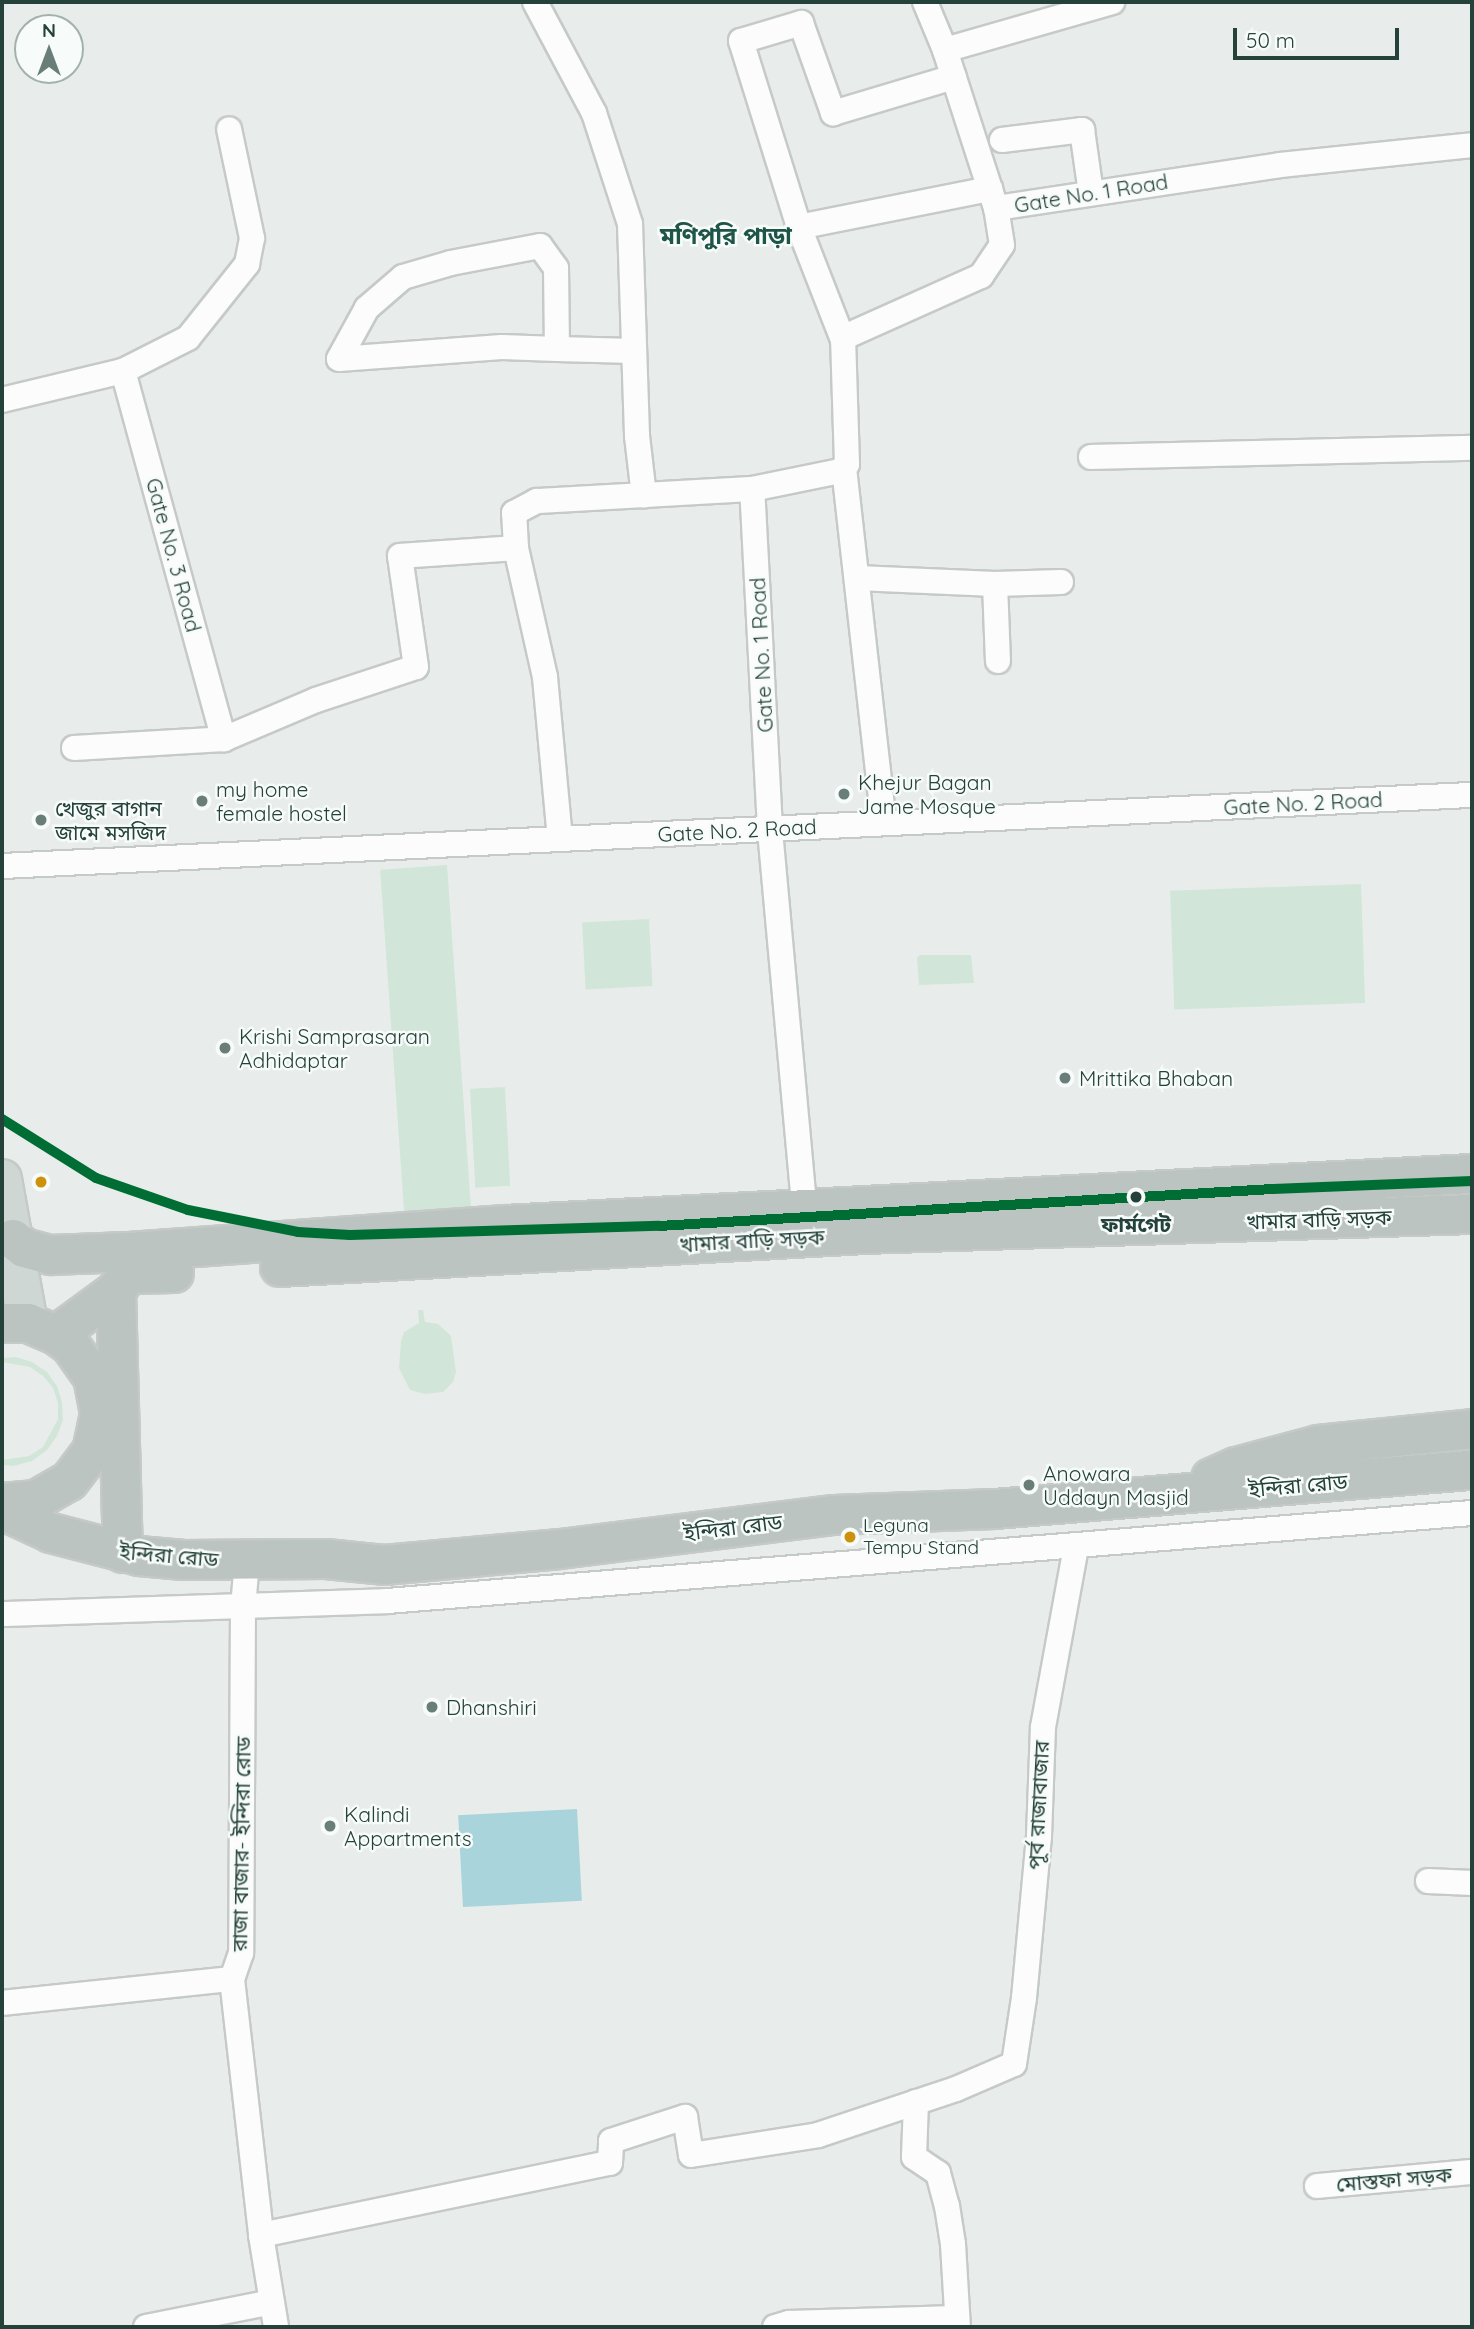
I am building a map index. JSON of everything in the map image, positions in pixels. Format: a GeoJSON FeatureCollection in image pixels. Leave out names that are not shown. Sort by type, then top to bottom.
{"type":"FeatureCollection","features":[{"type":"Feature","properties":{"kind":"highway"},"geometry":{"type":"LineString","coordinates":[[13,1240],[24,1248],[44,1254],[105,1253],[504,1225],[811,1223],[1472,1174]]}},
{"type":"Feature","properties":{"kind":"highway","name":"খামার বাড়ি সড়ক"},"geometry":{"type":"LineString","coordinates":[[28,1327],[116,1291],[128,1274],[811,1223],[1472,1214]]}},
{"type":"Feature","properties":{"kind":"highway"},"geometry":{"type":"LineString","coordinates":[[116,1291],[122,1553]]}},
{"type":"Feature","properties":{"kind":"highway"},"geometry":{"type":"LineString","coordinates":[[2,1503],[36,1500],[54,1492],[82,1467],[96,1441],[100,1414],[93,1377],[84,1360],[28,1327]]}},
{"type":"Feature","properties":{"kind":"highway"},"geometry":{"type":"LineString","coordinates":[[1168,1495],[1236,1467],[1318,1445],[1472,1429]]}},
{"type":"Feature","properties":{"kind":"highway","name":"ইন্দিরা রোড"},"geometry":{"type":"LineString","coordinates":[[2,1510],[51,1533],[122,1553],[184,1560],[326,1559],[384,1565],[561,1549],[834,1515],[969,1510],[1472,1470]]}},
{"type":"Feature","properties":{"kind":"main road"},"geometry":{"type":"LineString","coordinates":[[2,1179],[28,1327]]}},
{"type":"Feature","properties":{"kind":"street"},"geometry":{"type":"LineString","coordinates":[[535,2],[594,113],[630,224],[637,436],[644,496]]}},
{"type":"Feature","properties":{"kind":"street"},"geometry":{"type":"LineString","coordinates":[[799,227],[993,199],[945,50],[925,2]]}},
{"type":"Feature","properties":{"kind":"street"},"geometry":{"type":"LineString","coordinates":[[945,50],[1112,2]]}},
{"type":"Feature","properties":{"kind":"street"},"geometry":{"type":"LineString","coordinates":[[884,823],[844,468],[847,464],[843,341],[799,227],[741,41],[801,23],[833,113],[954,77]]}},
{"type":"Feature","properties":{"kind":"street"},"geometry":{"type":"LineString","coordinates":[[2,400],[123,371],[188,338],[247,264],[252,238],[229,128]]}},
{"type":"Feature","properties":{"kind":"street"},"geometry":{"type":"LineString","coordinates":[[1002,140],[1082,130],[1091,193]]}},
{"type":"Feature","properties":{"kind":"street","name":"Gate No. 1 Road"},"geometry":{"type":"LineString","coordinates":[[843,341],[849,335],[981,276],[1002,245],[993,199],[1091,193],[1280,165],[1472,145]]}},
{"type":"Feature","properties":{"kind":"street"},"geometry":{"type":"LineString","coordinates":[[557,349],[556,268],[540,246],[451,263],[403,277],[367,308],[339,359],[502,347],[557,349],[634,351]]}},
{"type":"Feature","properties":{"kind":"street","name":"Gate No. 3 Road"},"geometry":{"type":"LineString","coordinates":[[123,371],[224,738]]}},
{"type":"Feature","properties":{"kind":"street"},"geometry":{"type":"LineString","coordinates":[[1091,457],[1472,448]]}},
{"type":"Feature","properties":{"kind":"street"},"geometry":{"type":"LineString","coordinates":[[560,839],[545,677],[516,548],[514,513],[537,501],[752,489],[844,468]]}},
{"type":"Feature","properties":{"kind":"street","name":"Gate No. 1 Road"},"geometry":{"type":"LineString","coordinates":[[752,489],[770,829],[803,1193],[811,1223]]}},
{"type":"Feature","properties":{"kind":"street"},"geometry":{"type":"LineString","coordinates":[[74,748],[224,738],[316,700],[416,667],[400,556],[516,548]]}},
{"type":"Feature","properties":{"kind":"street"},"geometry":{"type":"LineString","coordinates":[[857,578],[995,584],[1061,582]]}},
{"type":"Feature","properties":{"kind":"street"},"geometry":{"type":"LineString","coordinates":[[995,584],[998,661]]}},
{"type":"Feature","properties":{"kind":"street","name":"Gate No. 2 Road"},"geometry":{"type":"LineString","coordinates":[[2,866],[1472,795]]}},
{"type":"Feature","properties":{"kind":"street","name":"ইন্দিরা রোড"},"geometry":{"type":"LineString","coordinates":[[243,1608],[387,1601],[1472,1513]]}},
{"type":"Feature","properties":{"kind":"street","name":"পূর্ব রাজাবাজার"},"geometry":{"type":"LineString","coordinates":[[916,2102],[956,2090],[1014,2064],[1024,1998],[1039,1836],[1039,1759],[1076,1547]]}},
{"type":"Feature","properties":{"kind":"street","name":"রাজা বাজার- ইন্দিরা রোড"},"geometry":{"type":"LineString","coordinates":[[247,1561],[243,1608],[241,1953],[232,1979],[261,2235],[276,2327]]}},
{"type":"Feature","properties":{"kind":"street"},"geometry":{"type":"LineString","coordinates":[[2,1614],[243,1608]]}},
{"type":"Feature","properties":{"kind":"street"},"geometry":{"type":"LineString","coordinates":[[1428,1881],[1472,1883]]}},
{"type":"Feature","properties":{"kind":"street"},"geometry":{"type":"LineString","coordinates":[[2,2003],[232,1979]]}},
{"type":"Feature","properties":{"kind":"street"},"geometry":{"type":"LineString","coordinates":[[261,2235],[610,2163],[611,2141],[685,2118],[691,2155],[818,2135],[916,2102],[914,2157],[938,2173],[947,2206],[953,2244],[957,2323],[789,2323],[775,2327]]}},
{"type":"Feature","properties":{"kind":"street","name":"মোস্তফা সড়ক"},"geometry":{"type":"LineString","coordinates":[[1317,2186],[1472,2172]]}},
{"type":"Feature","properties":{"kind":"street"},"geometry":{"type":"LineString","coordinates":[[146,2327],[272,2302]]}},
{"type":"Feature","properties":{"kind":"green space"},"geometry":{"type":"Polygon","coordinates":[[[447,865],[471,1214],[405,1219],[380,870],[447,865]]]}},
{"type":"Feature","properties":{"kind":"green space"},"geometry":{"type":"Polygon","coordinates":[[[1361,884],[1365,1003],[1174,1010],[1170,891],[1361,884]]]}},
{"type":"Feature","properties":{"kind":"green space"},"geometry":{"type":"Polygon","coordinates":[[[649,919],[653,986],[586,989],[582,923],[649,919]]]}},
{"type":"Feature","properties":{"kind":"green space"},"geometry":{"type":"Polygon","coordinates":[[[920,955],[971,955],[974,983],[919,985],[917,958],[920,955]]]}},
{"type":"Feature","properties":{"kind":"green space"},"geometry":{"type":"Polygon","coordinates":[[[505,1087],[510,1186],[475,1188],[470,1089],[505,1087]]]}},
{"type":"Feature","properties":{"kind":"green space"},"geometry":{"type":"Polygon","coordinates":[[[418,1310],[423,1310],[425,1322],[438,1324],[451,1336],[456,1372],[453,1382],[443,1392],[425,1394],[410,1390],[399,1368],[401,1341],[404,1332],[419,1323],[418,1310]]]}},
{"type":"Feature","properties":{"kind":"green space"},"geometry":{"type":"Polygon","coordinates":[[[16,1357],[32,1362],[47,1372],[57,1386],[62,1402],[63,1420],[57,1436],[47,1450],[32,1461],[13,1466],[2,1465],[2,1460],[29,1456],[43,1447],[58,1419],[58,1403],[53,1388],[43,1376],[30,1367],[2,1362],[2,1358],[16,1357]]]}},
{"type":"Feature","properties":{"kind":"water"},"geometry":{"type":"Polygon","coordinates":[[[577,1809],[582,1901],[463,1907],[458,1815],[577,1809]]]}},
{"type":"Feature","properties":{"kind":"transit line"},"geometry":{"type":"LineString","coordinates":[[2,1119],[96,1178],[188,1210],[298,1232],[350,1235],[659,1226],[1273,1189],[1472,1181]]}},
{"type":"Feature","properties":{"kind":"place","name":"Khejur Bagan Jame Mosque"},"geometry":{"type":"Point","coordinates":[844,794]}},
{"type":"Feature","properties":{"kind":"place","name":"my home female hostel"},"geometry":{"type":"Point","coordinates":[202,801]}},
{"type":"Feature","properties":{"kind":"place","name":"খেজুর বাগান জামে মসজিদ"},"geometry":{"type":"Point","coordinates":[41,820]}},
{"type":"Feature","properties":{"kind":"place","name":"Krishi Samprasaran Adhidaptar"},"geometry":{"type":"Point","coordinates":[225,1048]}},
{"type":"Feature","properties":{"kind":"place","name":"Mrittika Bhaban"},"geometry":{"type":"Point","coordinates":[1065,1078]}},
{"type":"Feature","properties":{"kind":"place","name":"ফার্মগেট"},"geometry":{"type":"Point","coordinates":[1136,1197]}},
{"type":"Feature","properties":{"kind":"place","name":"Anowara Uddayn Masjid"},"geometry":{"type":"Point","coordinates":[1029,1485]}},
{"type":"Feature","properties":{"kind":"place","name":"Leguna Tempu Stand"},"geometry":{"type":"Point","coordinates":[850,1537]}},
{"type":"Feature","properties":{"kind":"place","name":"Dhanshiri"},"geometry":{"type":"Point","coordinates":[432,1707]}},
{"type":"Feature","properties":{"kind":"place","name":"Kalindi Appartments"},"geometry":{"type":"Point","coordinates":[330,1826]}},
{"type":"Feature","properties":{"kind":"district","name":"মণিপুরি পাড়া"},"geometry":{"type":"Point","coordinates":[726,236]}}]}
